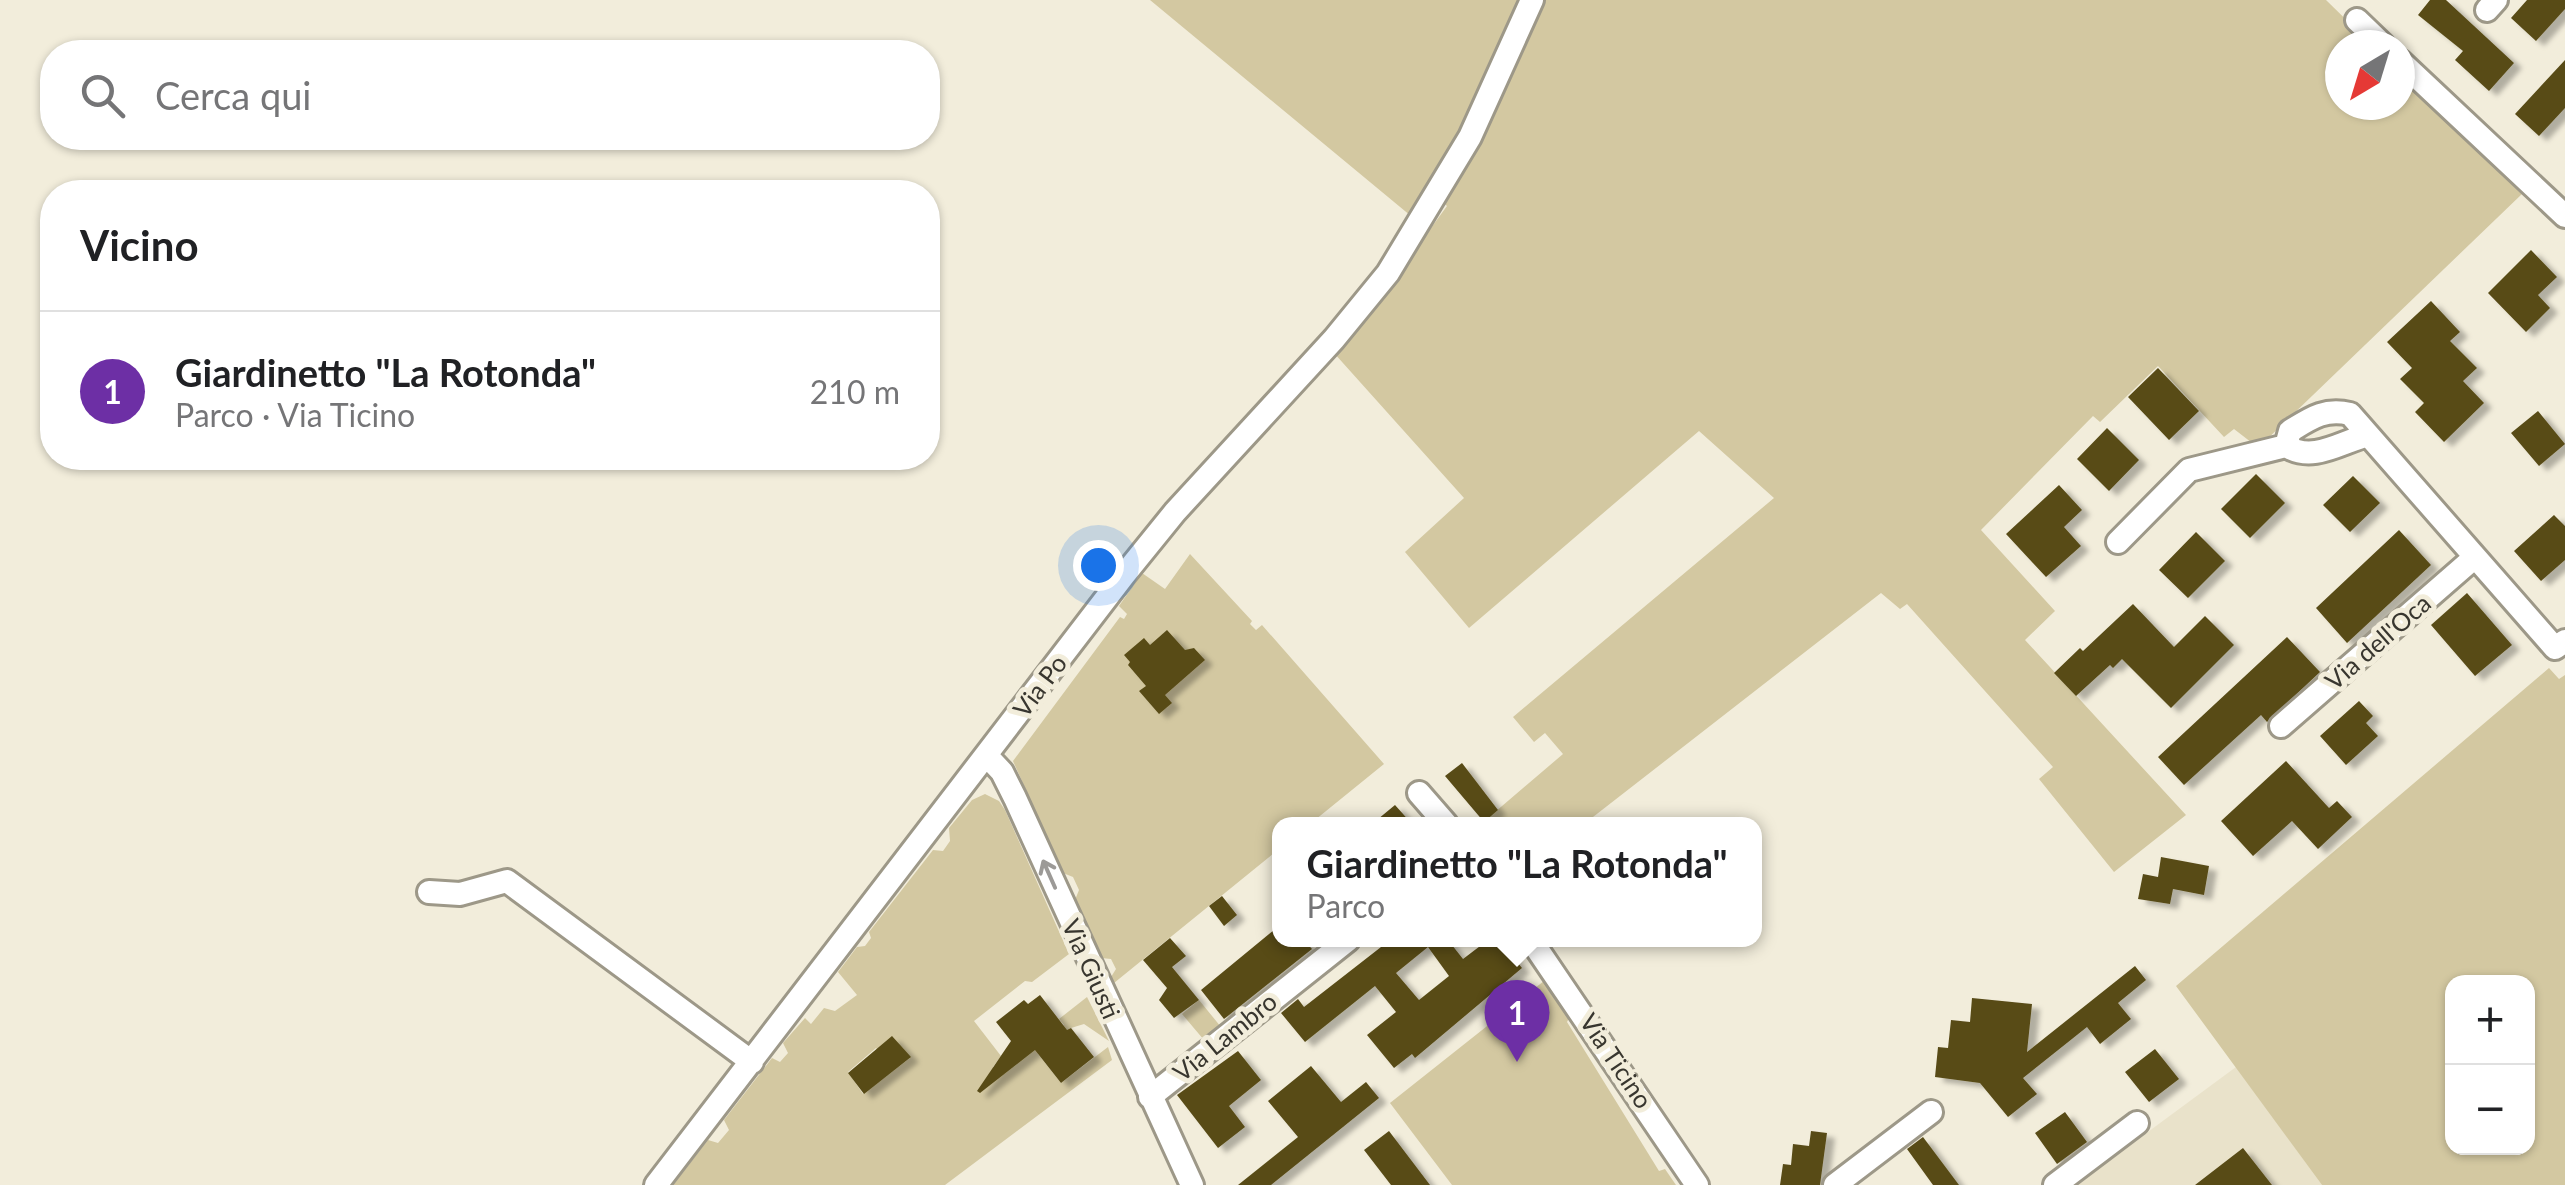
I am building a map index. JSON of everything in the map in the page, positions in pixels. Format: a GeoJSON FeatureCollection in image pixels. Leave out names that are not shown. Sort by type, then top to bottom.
{"type":"FeatureCollection","features":[{"type":"Feature","properties":{"kind":"street","name":"Via Po"},"geometry":{"type":"LineString","coordinates":[[656,1185],[1175,512],[1334,339],[1388,273],[1470,137],[1532,0]]}},
{"type":"Feature","properties":{"kind":"street"},"geometry":{"type":"LineString","coordinates":[[2357,20],[2367,30]]}},
{"type":"Feature","properties":{"kind":"street"},"geometry":{"type":"LineString","coordinates":[[2415,75],[2565,216]]}},
{"type":"Feature","properties":{"kind":"street"},"geometry":{"type":"LineString","coordinates":[[2286,446],[2290,431],[2319,414],[2350,414],[2555,648],[2565,641]]}},
{"type":"Feature","properties":{"kind":"street"},"geometry":{"type":"LineString","coordinates":[[2118,542],[2188,470],[2286,446],[2297,453],[2322,452],[2368,435]]}},
{"type":"Feature","properties":{"kind":"street","name":"Via dell'Oca"},"geometry":{"type":"LineString","coordinates":[[2282,726],[2475,558]]}},
{"type":"Feature","properties":{"kind":"street","name":"Via Giusti"},"geometry":{"type":"LineString","coordinates":[[987,756],[1002,772],[1015,798],[1192,1185]]}},
{"type":"Feature","properties":{"kind":"street"},"geometry":{"type":"LineString","coordinates":[[1419,793],[1440,817]]}},
{"type":"Feature","properties":{"kind":"street"},"geometry":{"type":"LineString","coordinates":[[429,892],[460,894],[508,881],[752,1062]]}},
{"type":"Feature","properties":{"kind":"street","name":"Via Lambro"},"geometry":{"type":"LineString","coordinates":[[1150,1097],[1339,947]]}},
{"type":"Feature","properties":{"kind":"street","name":"Via Ticino"},"geometry":{"type":"LineString","coordinates":[[1536,947],[1697,1185]]}},
{"type":"Feature","properties":{"kind":"street"},"geometry":{"type":"LineString","coordinates":[[1835,1185],[1931,1112]]}},
{"type":"Feature","properties":{"kind":"street"},"geometry":{"type":"LineString","coordinates":[[2055,1185],[2137,1123]]}},
{"type":"Feature","properties":{"kind":"shaded area"},"geometry":{"type":"Polygon","coordinates":[[[1150,0],[2326,0],[2357,30],[2325,30],[2325,120],[2415,120],[2415,87],[2523,193],[2260,446],[2234,429],[2224,437],[2158,366],[2100,422],[2093,416],[1981,530],[2055,611],[2025,640],[2186,815],[2114,872],[2039,779],[2053,767],[1907,604],[1900,609],[1881,593],[1593,817],[1489,817],[1563,754],[1545,733],[1534,742],[1513,717],[1774,498],[1699,431],[1469,628],[1405,552],[1464,498],[1334,353],[1372,309],[1447,206],[1435,195],[1417,221],[1150,0]]]}},
{"type":"Feature","properties":{"kind":"shaded area"},"geometry":{"type":"Polygon","coordinates":[[[1190,554],[1256,630],[1262,625],[1384,764],[1319,817],[1272,817],[1272,855],[1114,983],[1111,977],[1116,969],[1111,959],[1101,958],[1075,900],[1079,890],[1073,877],[1063,873],[1013,761],[1120,617],[1124,619],[1127,614],[1119,606],[1142,573],[1165,589],[1190,554]]]}},
{"type":"Feature","properties":{"kind":"shaded area"},"geometry":{"type":"Polygon","coordinates":[[[2549,668],[2559,679],[2565,675],[2565,1185],[2322,1185],[2176,986],[2549,668]]]}},
{"type":"Feature","properties":{"kind":"shaded area"},"geometry":{"type":"Polygon","coordinates":[[[985,794],[999,801],[1005,810],[1069,954],[1032,982],[1025,981],[974,1021],[1001,1056],[993,1067],[1001,1076],[1064,1025],[1059,1019],[1087,997],[1109,1041],[1084,1024],[1071,1028],[1038,1054],[1061,1083],[1108,1047],[1112,1060],[945,1185],[673,1185],[708,1140],[718,1143],[729,1130],[724,1120],[772,1058],[780,1062],[788,1053],[783,1043],[805,1018],[811,1024],[824,1008],[835,1011],[857,995],[838,972],[857,947],[865,946],[871,938],[869,932],[933,850],[943,851],[950,841],[949,828],[972,800],[985,794]],[[876,1048],[848,1072],[863,1094],[910,1058],[887,1060],[876,1048]]]}},
{"type":"Feature","properties":{"kind":"shaded area"},"geometry":{"type":"Polygon","coordinates":[[[1549,977],[1572,1012],[1567,1022],[1659,1171],[1665,1169],[1676,1185],[1452,1185],[1390,1103],[1549,977]]]}},
{"type":"Feature","properties":{"kind":"shaded area"},"geometry":{"type":"Polygon","coordinates":[[[1199,1000],[1221,1027],[1204,1040],[1182,1014],[1199,1000]]]}},
{"type":"Feature","properties":{"kind":"shaded area"},"geometry":{"type":"Polygon","coordinates":[[[2236,1067],[2322,1185],[2076,1185],[2236,1067]]]}},
{"type":"Feature","properties":{"kind":"building"},"geometry":{"type":"Polygon","coordinates":[[[2430,0],[2446,0],[2514,63],[2489,91],[2455,60],[2463,51],[2418,15],[2430,0]]]}},
{"type":"Feature","properties":{"kind":"building"},"geometry":{"type":"Polygon","coordinates":[[[2527,0],[2565,0],[2565,9],[2536,41],[2511,18],[2527,0]]]}},
{"type":"Feature","properties":{"kind":"building"},"geometry":{"type":"Polygon","coordinates":[[[2565,60],[2565,108],[2539,136],[2515,114],[2565,60]]]}},
{"type":"Feature","properties":{"kind":"building"},"geometry":{"type":"Polygon","coordinates":[[[2531,250],[2557,277],[2538,295],[2550,308],[2526,332],[2488,293],[2531,250]]]}},
{"type":"Feature","properties":{"kind":"building"},"geometry":{"type":"Polygon","coordinates":[[[2431,301],[2460,332],[2450,341],[2477,368],[2463,381],[2484,403],[2444,442],[2415,412],[2424,403],[2400,379],[2412,368],[2387,342],[2431,301]]]}},
{"type":"Feature","properties":{"kind":"building"},"geometry":{"type":"Polygon","coordinates":[[[2158,368],[2199,411],[2169,440],[2128,397],[2158,368]]]}},
{"type":"Feature","properties":{"kind":"building"},"geometry":{"type":"Polygon","coordinates":[[[2538,411],[2565,444],[2539,466],[2511,433],[2538,411]]]}},
{"type":"Feature","properties":{"kind":"building"},"geometry":{"type":"Polygon","coordinates":[[[2107,428],[2139,460],[2109,491],[2077,459],[2107,428]]]}},
{"type":"Feature","properties":{"kind":"building"},"geometry":{"type":"Polygon","coordinates":[[[2256,474],[2285,503],[2250,538],[2221,509],[2256,474]]]}},
{"type":"Feature","properties":{"kind":"building"},"geometry":{"type":"Polygon","coordinates":[[[2353,476],[2380,503],[2350,532],[2323,505],[2353,476]]]}},
{"type":"Feature","properties":{"kind":"building"},"geometry":{"type":"Polygon","coordinates":[[[2059,485],[2082,510],[2064,527],[2081,546],[2046,577],[2006,534],[2059,485]]]}},
{"type":"Feature","properties":{"kind":"building"},"geometry":{"type":"Polygon","coordinates":[[[2554,515],[2565,526],[2565,560],[2541,581],[2514,551],[2554,515]]]}},
{"type":"Feature","properties":{"kind":"building"},"geometry":{"type":"Polygon","coordinates":[[[2399,530],[2431,565],[2347,643],[2316,608],[2399,530]]]}},
{"type":"Feature","properties":{"kind":"building"},"geometry":{"type":"Polygon","coordinates":[[[2196,532],[2225,561],[2188,598],[2159,570],[2196,532]]]}},
{"type":"Feature","properties":{"kind":"building"},"geometry":{"type":"Polygon","coordinates":[[[2467,593],[2512,645],[2475,676],[2431,625],[2467,593]]]}},
{"type":"Feature","properties":{"kind":"building"},"geometry":{"type":"Polygon","coordinates":[[[2133,604],[2174,647],[2205,616],[2234,645],[2171,708],[2122,659],[2076,696],[2054,673],[2133,604]]]}},
{"type":"Feature","properties":{"kind":"building"},"geometry":{"type":"Polygon","coordinates":[[[1167,630],[1185,650],[1194,648],[1205,660],[1165,695],[1172,703],[1159,714],[1139,691],[1146,686],[1124,655],[1144,638],[1150,645],[1167,630]]]}},
{"type":"Feature","properties":{"kind":"building"},"geometry":{"type":"Polygon","coordinates":[[[2287,637],[2320,672],[2267,722],[2261,715],[2184,785],[2158,757],[2287,637]]]}},
{"type":"Feature","properties":{"kind":"building"},"geometry":{"type":"Polygon","coordinates":[[[2359,701],[2373,716],[2366,723],[2378,736],[2346,765],[2320,736],[2359,701]]]}},
{"type":"Feature","properties":{"kind":"building"},"geometry":{"type":"Polygon","coordinates":[[[2286,761],[2329,808],[2337,801],[2352,817],[2318,849],[2292,821],[2253,856],[2221,821],[2286,761]]]}},
{"type":"Feature","properties":{"kind":"building"},"geometry":{"type":"Polygon","coordinates":[[[1462,763],[1498,810],[1490,817],[1480,817],[1445,776],[1462,763]]]}},
{"type":"Feature","properties":{"kind":"building"},"geometry":{"type":"Polygon","coordinates":[[[1395,805],[1406,817],[1380,817],[1395,805]]]}},
{"type":"Feature","properties":{"kind":"building"},"geometry":{"type":"Polygon","coordinates":[[[2161,857],[2209,866],[2204,895],[2173,889],[2170,904],[2138,899],[2143,874],[2158,877],[2161,857]]]}},
{"type":"Feature","properties":{"kind":"building"},"geometry":{"type":"Polygon","coordinates":[[[1222,896],[1237,915],[1224,926],[1209,906],[1222,896]]]}},
{"type":"Feature","properties":{"kind":"building"},"geometry":{"type":"Polygon","coordinates":[[[1272,932],[1272,947],[1312,949],[1224,1019],[1201,990],[1272,932]]]}},
{"type":"Feature","properties":{"kind":"building"},"geometry":{"type":"Polygon","coordinates":[[[1170,938],[1186,956],[1172,967],[1199,1000],[1174,1018],[1159,1000],[1167,988],[1143,960],[1170,938]]]}},
{"type":"Feature","properties":{"kind":"building"},"geometry":{"type":"Polygon","coordinates":[[[1381,947],[1428,947],[1454,947],[1463,959],[1479,947],[1505,947],[1522,968],[1415,1058],[1412,1054],[1394,1068],[1367,1035],[1396,1012],[1375,986],[1305,1042],[1281,1013],[1298,999],[1304,1007],[1381,947]],[[1428,947],[1396,973],[1419,1000],[1449,976],[1428,947]]]}},
{"type":"Feature","properties":{"kind":"building"},"geometry":{"type":"Polygon","coordinates":[[[2135,966],[2146,980],[2118,1003],[2131,1019],[2100,1044],[2087,1027],[2023,1078],[2037,1094],[2008,1117],[1980,1083],[1935,1077],[1938,1047],[1948,1048],[1951,1020],[1970,1022],[1972,998],[2032,1004],[2027,1052],[2135,966]]]}},
{"type":"Feature","properties":{"kind":"building"},"geometry":{"type":"Polygon","coordinates":[[[1040,995],[1094,1057],[1061,1083],[1035,1050],[980,1093],[977,1091],[1011,1041],[996,1022],[1024,1000],[1028,1004],[1040,995]]]}},
{"type":"Feature","properties":{"kind":"building"},"geometry":{"type":"Polygon","coordinates":[[[892,1036],[911,1057],[864,1094],[848,1073],[892,1036]]]}},
{"type":"Feature","properties":{"kind":"building"},"geometry":{"type":"Polygon","coordinates":[[[2155,1049],[2179,1079],[2149,1102],[2125,1072],[2155,1049]]]}},
{"type":"Feature","properties":{"kind":"building"},"geometry":{"type":"Polygon","coordinates":[[[1238,1051],[1261,1080],[1229,1106],[1245,1127],[1218,1148],[1177,1095],[1238,1051]]]}},
{"type":"Feature","properties":{"kind":"building"},"geometry":{"type":"Polygon","coordinates":[[[1311,1066],[1341,1102],[1366,1082],[1379,1098],[1271,1185],[1238,1185],[1298,1137],[1268,1101],[1311,1066]]]}},
{"type":"Feature","properties":{"kind":"building"},"geometry":{"type":"Polygon","coordinates":[[[2065,1112],[2087,1142],[2057,1164],[2035,1133],[2065,1112]]]}},
{"type":"Feature","properties":{"kind":"building"},"geometry":{"type":"Polygon","coordinates":[[[1389,1131],[1430,1185],[1391,1185],[1364,1150],[1389,1131]]]}},
{"type":"Feature","properties":{"kind":"building"},"geometry":{"type":"Polygon","coordinates":[[[1811,1131],[1827,1133],[1820,1185],[1780,1185],[1783,1164],[1791,1165],[1793,1144],[1809,1146],[1811,1131]]]}},
{"type":"Feature","properties":{"kind":"building"},"geometry":{"type":"Polygon","coordinates":[[[1923,1137],[1959,1185],[1933,1185],[1907,1149],[1923,1137]]]}},
{"type":"Feature","properties":{"kind":"building"},"geometry":{"type":"Polygon","coordinates":[[[2243,1148],[2272,1185],[2195,1185],[2243,1148]]]}},
{"type":"Feature","properties":{"kind":"place","name":"Giardinetto \"La Rotonda\""},"geometry":{"type":"Point","coordinates":[1517,1062]}}]}
